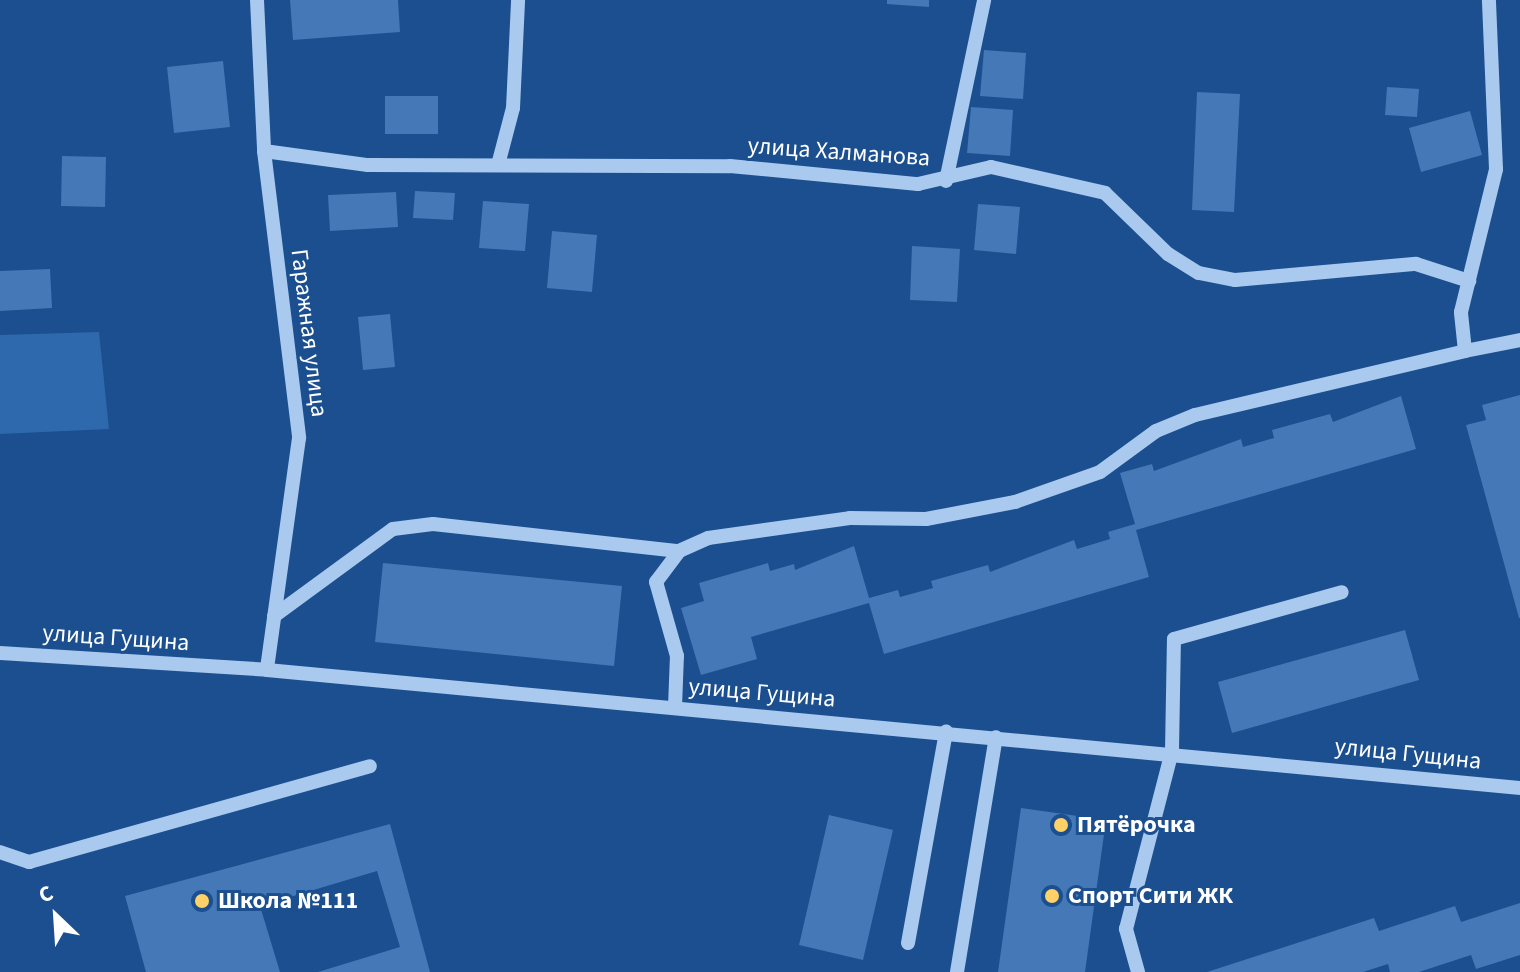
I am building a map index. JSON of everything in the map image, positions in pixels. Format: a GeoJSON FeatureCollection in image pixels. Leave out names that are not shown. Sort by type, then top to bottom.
{"type":"FeatureCollection","features":[{"type":"Feature","properties":{"kind":"street","name":"Гаражная улица"},"geometry":{"type":"LineString","coordinates":[[257,0],[264,151],[299,438],[267,670]]}},
{"type":"Feature","properties":{"kind":"street"},"geometry":{"type":"LineString","coordinates":[[498,165],[513,108],[518,0]]}},
{"type":"Feature","properties":{"kind":"street"},"geometry":{"type":"LineString","coordinates":[[946,181],[984,0]]}},
{"type":"Feature","properties":{"kind":"street"},"geometry":{"type":"LineString","coordinates":[[1465,351],[1461,312],[1496,169],[1489,0]]}},
{"type":"Feature","properties":{"kind":"street","name":"улица Халманова"},"geometry":{"type":"LineString","coordinates":[[264,151],[368,165],[730,166],[946,181],[991,167],[1105,193],[1168,254],[1199,273],[1235,280],[1416,264],[1469,281]]}},
{"type":"Feature","properties":{"kind":"street"},"geometry":{"type":"LineString","coordinates":[[675,707],[677,656],[656,582],[679,551],[708,538],[850,518],[926,519],[1015,502],[1100,472],[1156,431],[1195,415],[1520,340]]}},
{"type":"Feature","properties":{"kind":"street"},"geometry":{"type":"LineString","coordinates":[[274,616],[393,529],[433,524],[679,551]]}},
{"type":"Feature","properties":{"kind":"street"},"geometry":{"type":"LineString","coordinates":[[1138,972],[1126,929],[1172,751],[1174,639],[1342,592]]}},
{"type":"Feature","properties":{"kind":"street","name":"улица Гущина"},"geometry":{"type":"LineString","coordinates":[[0,652],[267,670],[1172,751],[1520,788]]}},
{"type":"Feature","properties":{"kind":"street"},"geometry":{"type":"LineString","coordinates":[[908,943],[946,731]]}},
{"type":"Feature","properties":{"kind":"street"},"geometry":{"type":"LineString","coordinates":[[957,972],[996,737]]}},
{"type":"Feature","properties":{"kind":"street"},"geometry":{"type":"LineString","coordinates":[[0,852],[29,862],[370,766]]}},
{"type":"Feature","properties":{"kind":"shaded area"},"geometry":{"type":"Polygon","coordinates":[[[99,332],[109,429],[0,434],[0,335],[99,332]]]}},
{"type":"Feature","properties":{"kind":"building"},"geometry":{"type":"Polygon","coordinates":[[[290,0],[398,0],[400,32],[293,40],[290,0]]]}},
{"type":"Feature","properties":{"kind":"building"},"geometry":{"type":"Polygon","coordinates":[[[887,0],[929,0],[929,7],[887,4],[887,0]]]}},
{"type":"Feature","properties":{"kind":"building"},"geometry":{"type":"Polygon","coordinates":[[[984,50],[1026,53],[1023,99],[980,96],[984,50]]]}},
{"type":"Feature","properties":{"kind":"building"},"geometry":{"type":"Polygon","coordinates":[[[223,61],[230,127],[174,133],[167,67],[223,61]]]}},
{"type":"Feature","properties":{"kind":"building"},"geometry":{"type":"Polygon","coordinates":[[[1387,87],[1419,89],[1417,117],[1385,115],[1387,87]]]}},
{"type":"Feature","properties":{"kind":"building"},"geometry":{"type":"Polygon","coordinates":[[[1197,92],[1240,94],[1234,212],[1192,210],[1197,92]]]}},
{"type":"Feature","properties":{"kind":"building"},"geometry":{"type":"Polygon","coordinates":[[[385,96],[438,96],[438,134],[385,134],[385,96]]]}},
{"type":"Feature","properties":{"kind":"building"},"geometry":{"type":"Polygon","coordinates":[[[971,107],[1013,110],[1010,156],[967,153],[971,107]]]}},
{"type":"Feature","properties":{"kind":"building"},"geometry":{"type":"Polygon","coordinates":[[[1470,111],[1482,155],[1421,172],[1409,128],[1470,111]]]}},
{"type":"Feature","properties":{"kind":"building"},"geometry":{"type":"Polygon","coordinates":[[[62,156],[106,157],[105,207],[61,206],[62,156]]]}},
{"type":"Feature","properties":{"kind":"building"},"geometry":{"type":"Polygon","coordinates":[[[415,191],[455,193],[453,220],[413,218],[415,191]]]}},
{"type":"Feature","properties":{"kind":"building"},"geometry":{"type":"Polygon","coordinates":[[[396,192],[398,227],[330,231],[328,195],[396,192]]]}},
{"type":"Feature","properties":{"kind":"building"},"geometry":{"type":"Polygon","coordinates":[[[483,201],[529,204],[525,251],[479,248],[483,201]]]}},
{"type":"Feature","properties":{"kind":"building"},"geometry":{"type":"Polygon","coordinates":[[[978,204],[1020,207],[1016,254],[974,250],[978,204]]]}},
{"type":"Feature","properties":{"kind":"building"},"geometry":{"type":"Polygon","coordinates":[[[552,231],[597,235],[592,292],[547,288],[552,231]]]}},
{"type":"Feature","properties":{"kind":"building"},"geometry":{"type":"Polygon","coordinates":[[[912,246],[960,249],[957,302],[910,300],[912,246]]]}},
{"type":"Feature","properties":{"kind":"building"},"geometry":{"type":"Polygon","coordinates":[[[50,269],[52,308],[0,311],[0,271],[50,269]]]}},
{"type":"Feature","properties":{"kind":"building"},"geometry":{"type":"Polygon","coordinates":[[[390,314],[395,367],[363,370],[358,317],[390,314]]]}},
{"type":"Feature","properties":{"kind":"building"},"geometry":{"type":"Polygon","coordinates":[[[1520,395],[1519,618],[1466,425],[1486,420],[1482,405],[1520,395]]]}},
{"type":"Feature","properties":{"kind":"building"},"geometry":{"type":"Polygon","coordinates":[[[1401,396],[1416,449],[1136,530],[1149,577],[884,654],[869,603],[751,637],[757,659],[701,675],[681,608],[704,601],[699,583],[768,563],[770,571],[794,564],[795,570],[854,546],[869,598],[898,590],[900,597],[933,588],[931,581],[988,565],[990,572],[1074,540],[1077,549],[1110,539],[1108,532],[1135,524],[1120,473],[1152,464],[1154,471],[1241,439],[1243,447],[1274,438],[1272,430],[1330,414],[1333,422],[1401,396]]]}},
{"type":"Feature","properties":{"kind":"building"},"geometry":{"type":"Polygon","coordinates":[[[383,563],[622,586],[614,666],[375,642],[383,563]]]}},
{"type":"Feature","properties":{"kind":"building"},"geometry":{"type":"Polygon","coordinates":[[[1405,630],[1419,680],[1232,733],[1218,682],[1405,630]]]}},
{"type":"Feature","properties":{"kind":"building","name":"Спорт Сити ЖК"},"geometry":{"type":"Polygon","coordinates":[[[1021,808],[1106,820],[1085,972],[998,972],[1021,808]]]}},
{"type":"Feature","properties":{"kind":"building"},"geometry":{"type":"Polygon","coordinates":[[[829,815],[893,830],[863,960],[799,945],[829,815]]]}},
{"type":"Feature","properties":{"kind":"building","name":"Школа №111"},"geometry":{"type":"Polygon","coordinates":[[[390,824],[430,972],[318,972],[400,947],[377,871],[260,906],[280,972],[146,972],[125,896],[390,824]]]}},
{"type":"Feature","properties":{"kind":"building"},"geometry":{"type":"Polygon","coordinates":[[[1520,903],[1520,955],[1476,969],[1471,955],[1419,972],[1390,972],[1388,964],[1363,972],[1207,972],[1374,918],[1379,931],[1455,906],[1461,922],[1520,903]]]}},
{"type":"Feature","properties":{"kind":"place","name":"Пятёрочка"},"geometry":{"type":"Point","coordinates":[1061,825]}},
{"type":"Feature","properties":{"kind":"place","name":"Спорт Сити ЖК"},"geometry":{"type":"Point","coordinates":[1052,896]}},
{"type":"Feature","properties":{"kind":"place","name":"Школа №111"},"geometry":{"type":"Point","coordinates":[202,901]}}]}
